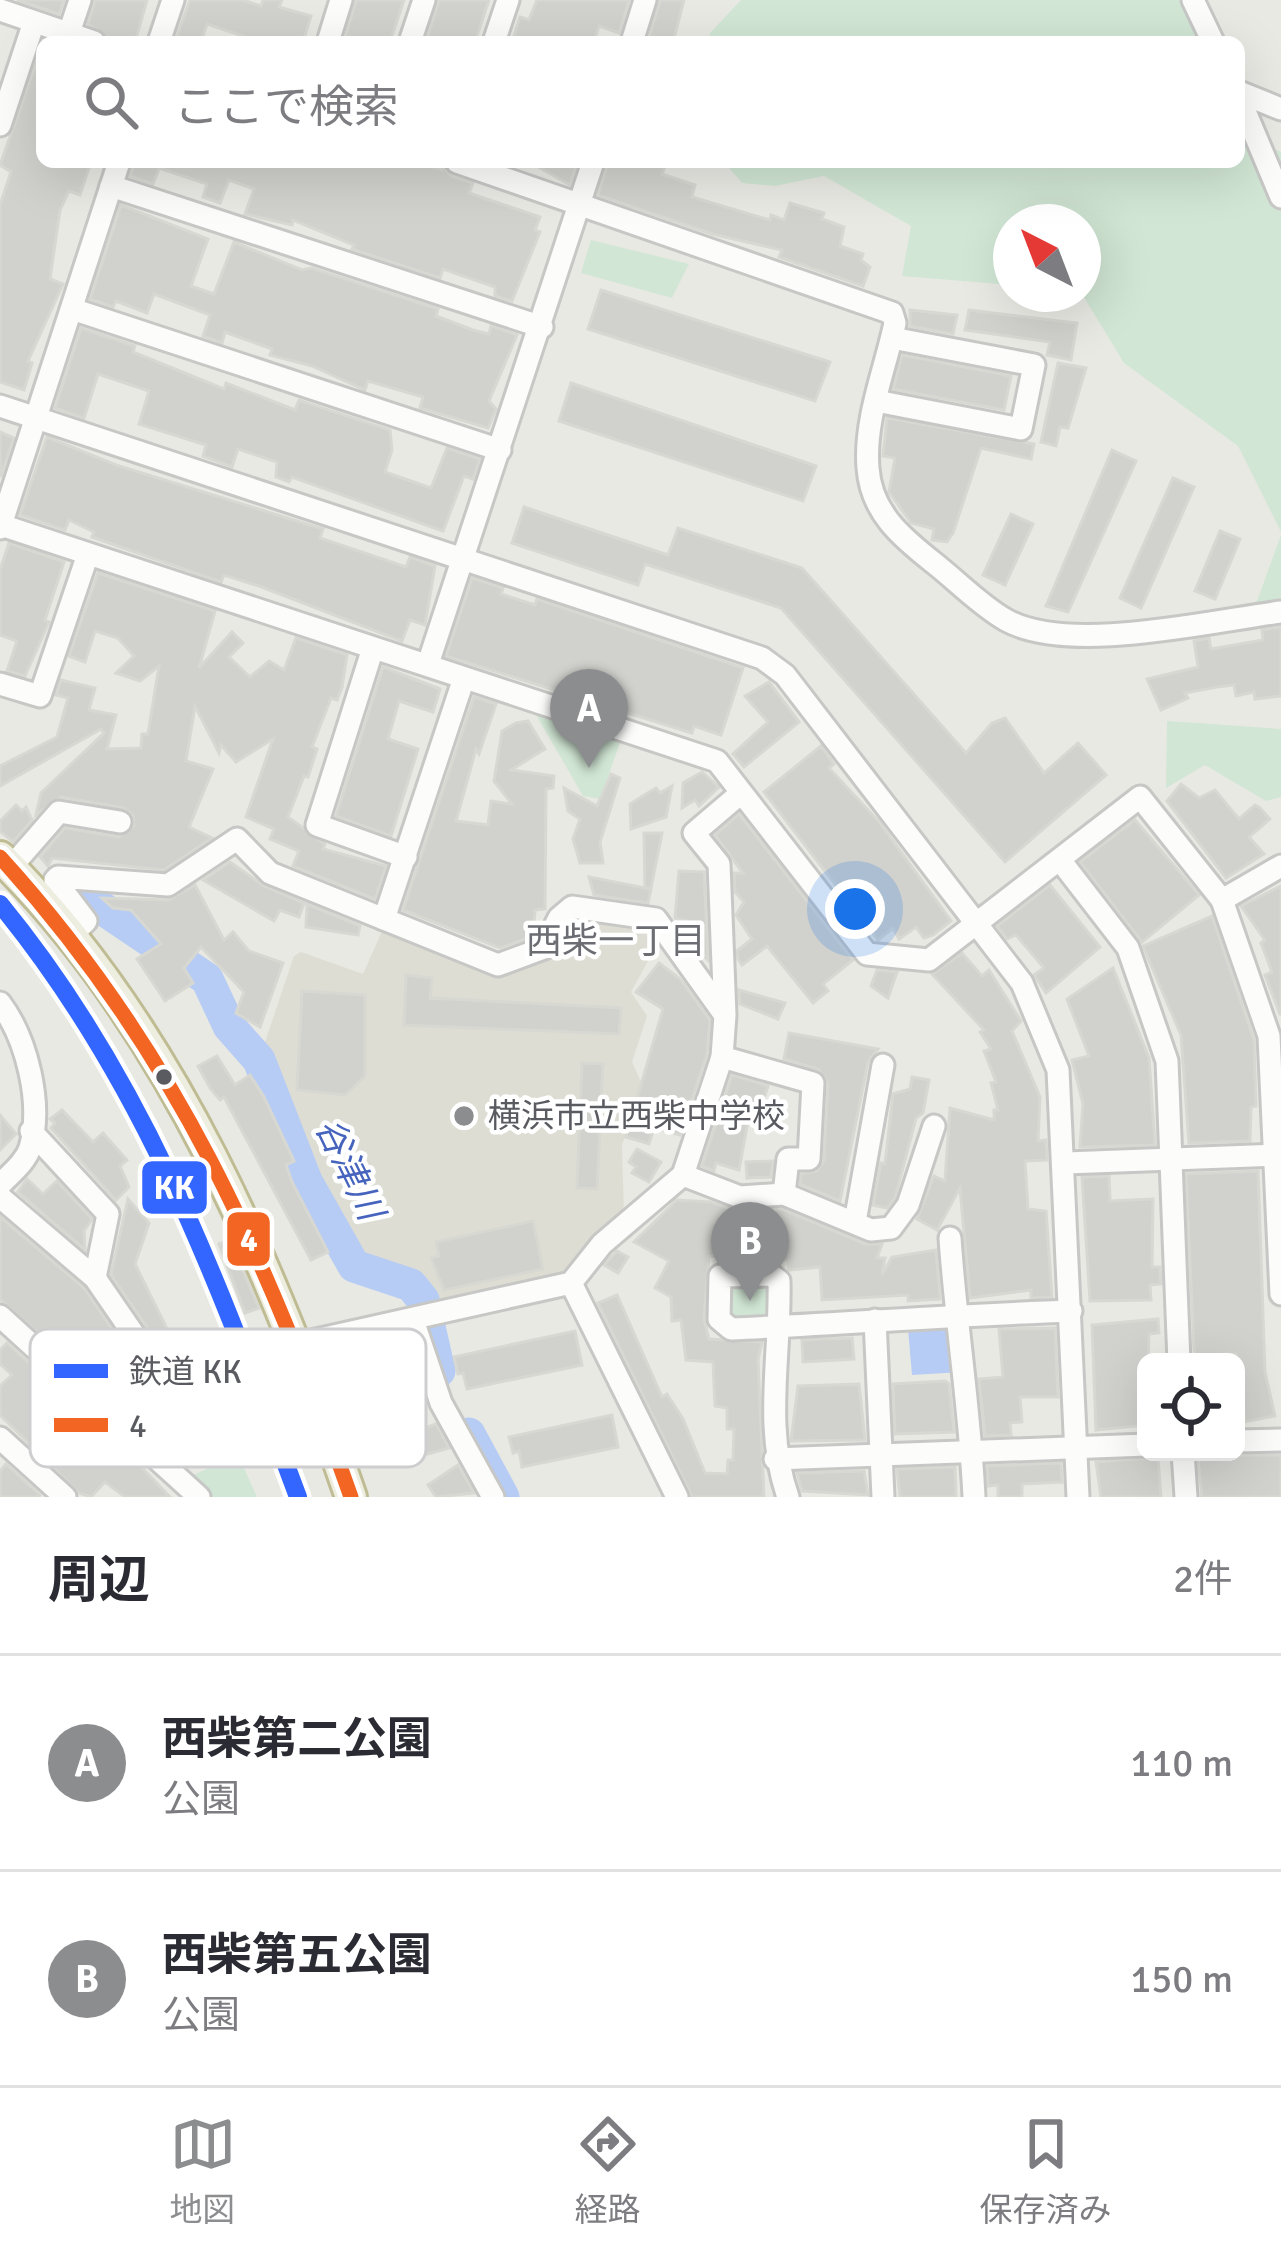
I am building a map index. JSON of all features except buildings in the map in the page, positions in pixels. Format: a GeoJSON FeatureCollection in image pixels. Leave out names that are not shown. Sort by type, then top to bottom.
{"type":"FeatureCollection","features":[{"type":"Feature","properties":{"kind":"highway"},"geometry":{"type":"LineString","coordinates":[[5,862],[70,936],[142,1039],[259,1248],[292,1329]]}},
{"type":"Feature","properties":{"kind":"highway"},"geometry":{"type":"LineString","coordinates":[[341,1467],[351,1497]]}},
{"type":"Feature","properties":{"kind":"street"},"geometry":{"type":"LineString","coordinates":[[4,0],[1,11],[75,36]]}},
{"type":"Feature","properties":{"kind":"street"},"geometry":{"type":"LineString","coordinates":[[69,34],[80,0]]}},
{"type":"Feature","properties":{"kind":"street"},"geometry":{"type":"LineString","coordinates":[[161,36],[173,0]]}},
{"type":"Feature","properties":{"kind":"street"},"geometry":{"type":"LineString","coordinates":[[330,36],[341,0]]}},
{"type":"Feature","properties":{"kind":"street"},"geometry":{"type":"LineString","coordinates":[[412,36],[424,0]]}},
{"type":"Feature","properties":{"kind":"street"},"geometry":{"type":"LineString","coordinates":[[496,36],[508,0]]}},
{"type":"Feature","properties":{"kind":"street"},"geometry":{"type":"LineString","coordinates":[[634,36],[645,0]]}},
{"type":"Feature","properties":{"kind":"street"},"geometry":{"type":"LineString","coordinates":[[1193,0],[1210,36]]}},
{"type":"Feature","properties":{"kind":"street"},"geometry":{"type":"LineString","coordinates":[[0,125],[32,25]]}},
{"type":"Feature","properties":{"kind":"street"},"geometry":{"type":"LineString","coordinates":[[1245,97],[1281,109]]}},
{"type":"Feature","properties":{"kind":"street"},"geometry":{"type":"LineString","coordinates":[[1245,110],[1281,197]]}},
{"type":"Feature","properties":{"kind":"street"},"geometry":{"type":"LineString","coordinates":[[117,168],[0,527],[717,761],[867,954],[929,960],[1140,796],[1222,900],[1269,1036],[1281,1294]]}},
{"type":"Feature","properties":{"kind":"street"},"geometry":{"type":"LineString","coordinates":[[474,168],[892,313],[892,338],[876,401],[868,465],[873,502],[914,547],[1006,620],[1057,633],[1114,632],[1281,612]]}},
{"type":"Feature","properties":{"kind":"street"},"geometry":{"type":"LineString","coordinates":[[428,664],[591,168]]}},
{"type":"Feature","properties":{"kind":"street"},"geometry":{"type":"LineString","coordinates":[[111,186],[542,327]]}},
{"type":"Feature","properties":{"kind":"street"},"geometry":{"type":"LineString","coordinates":[[72,309],[500,450]]}},
{"type":"Feature","properties":{"kind":"street"},"geometry":{"type":"LineString","coordinates":[[876,401],[1021,429],[1035,358],[892,338]]}},
{"type":"Feature","properties":{"kind":"street"},"geometry":{"type":"LineString","coordinates":[[0,406],[762,658],[785,675],[1022,982],[1058,1070],[1066,1163],[1078,1497]]}},
{"type":"Feature","properties":{"kind":"street"},"geometry":{"type":"LineString","coordinates":[[0,684],[40,696],[88,554]]}},
{"type":"Feature","properties":{"kind":"street"},"geometry":{"type":"LineString","coordinates":[[373,648],[317,826],[406,857]]}},
{"type":"Feature","properties":{"kind":"street"},"geometry":{"type":"LineString","coordinates":[[384,919],[464,678]]}},
{"type":"Feature","properties":{"kind":"street"},"geometry":{"type":"LineString","coordinates":[[370,1329],[571,1282],[602,1244],[682,1175],[722,1057],[724,1015],[718,864],[694,832],[741,793]]}},
{"type":"Feature","properties":{"kind":"street"},"geometry":{"type":"LineString","coordinates":[[5,862],[59,812],[120,822]]}},
{"type":"Feature","properties":{"kind":"street"},"geometry":{"type":"LineString","coordinates":[[70,936],[86,921],[58,877],[168,884],[237,839],[270,873],[498,964],[544,948],[559,918],[572,907],[656,919],[724,1015]]}},
{"type":"Feature","properties":{"kind":"street"},"geometry":{"type":"LineString","coordinates":[[1060,860],[1128,948],[1167,1060],[1179,1353]]}},
{"type":"Feature","properties":{"kind":"street"},"geometry":{"type":"LineString","coordinates":[[1222,900],[1281,866]]}},
{"type":"Feature","properties":{"kind":"street"},"geometry":{"type":"LineString","coordinates":[[0,1003],[25,1053],[31,1131],[22,1163],[0,1185]]}},
{"type":"Feature","properties":{"kind":"street"},"geometry":{"type":"LineString","coordinates":[[722,1057],[813,1083],[809,1159],[788,1159],[784,1194]]}},
{"type":"Feature","properties":{"kind":"street"},"geometry":{"type":"LineString","coordinates":[[855,1222],[884,1065]]}},
{"type":"Feature","properties":{"kind":"street"},"geometry":{"type":"LineString","coordinates":[[682,1175],[740,1197],[784,1194],[871,1230],[891,1228],[908,1205],[934,1126]]}},
{"type":"Feature","properties":{"kind":"street"},"geometry":{"type":"LineString","coordinates":[[31,1131],[108,1214],[95,1278]]}},
{"type":"Feature","properties":{"kind":"street"},"geometry":{"type":"LineString","coordinates":[[1066,1163],[1278,1155]]}},
{"type":"Feature","properties":{"kind":"street"},"geometry":{"type":"LineString","coordinates":[[0,1197],[95,1278],[130,1329]]}},
{"type":"Feature","properties":{"kind":"street"},"geometry":{"type":"LineString","coordinates":[[950,1238],[955,1315],[969,1383],[974,1497]]}},
{"type":"Feature","properties":{"kind":"street"},"geometry":{"type":"LineString","coordinates":[[571,1282],[677,1497]]}},
{"type":"Feature","properties":{"kind":"street"},"geometry":{"type":"LineString","coordinates":[[788,1497],[775,1460],[773,1389],[780,1327],[1071,1311]]}},
{"type":"Feature","properties":{"kind":"street"},"geometry":{"type":"LineString","coordinates":[[0,1316],[30,1343]]}},
{"type":"Feature","properties":{"kind":"street"},"geometry":{"type":"LineString","coordinates":[[413,1320],[416,1329]]}},
{"type":"Feature","properties":{"kind":"street"},"geometry":{"type":"LineString","coordinates":[[875,1320],[883,1497]]}},
{"type":"Feature","properties":{"kind":"street"},"geometry":{"type":"LineString","coordinates":[[426,1358],[441,1402],[493,1497]]}},
{"type":"Feature","properties":{"kind":"street"},"geometry":{"type":"LineString","coordinates":[[0,1438],[30,1465]]}},
{"type":"Feature","properties":{"kind":"street"},"geometry":{"type":"LineString","coordinates":[[1245,1441],[1281,1440]]}},
{"type":"Feature","properties":{"kind":"street"},"geometry":{"type":"LineString","coordinates":[[775,1460],[1137,1446]]}},
{"type":"Feature","properties":{"kind":"street"},"geometry":{"type":"LineString","coordinates":[[1184,1461],[1186,1497]]}},
{"type":"Feature","properties":{"kind":"street"},"geometry":{"type":"LineString","coordinates":[[32,1467],[65,1497]]}},
{"type":"Feature","properties":{"kind":"street"},"geometry":{"type":"LineString","coordinates":[[168,1467],[199,1497]]}},
{"type":"Feature","properties":{"kind":"shaded area","name":"横浜市立西柴中学校"},"geometry":{"type":"Polygon","coordinates":[[[572,912],[649,923],[659,941],[631,992],[647,1016],[632,1062],[643,1086],[622,1145],[624,1215],[567,1274],[432,1306],[435,1291],[423,1279],[364,1260],[318,1180],[310,1149],[265,1042],[294,956],[301,952],[363,974],[384,927],[495,969],[546,953],[572,912]]]}},
{"type":"Feature","properties":{"kind":"green space"},"geometry":{"type":"Polygon","coordinates":[[[741,0],[1192,0],[1203,36],[710,36],[741,0]]]}},
{"type":"Feature","properties":{"kind":"green space"},"geometry":{"type":"Polygon","coordinates":[[[1245,135],[1281,152],[1281,532],[1238,446],[1124,363],[1093,312],[1101,312],[1101,204],[993,204],[993,284],[902,276],[911,226],[824,176],[775,186],[742,183],[729,168],[1245,168],[1245,135]]]}},
{"type":"Feature","properties":{"kind":"green space"},"geometry":{"type":"Polygon","coordinates":[[[591,240],[689,264],[672,298],[581,273],[591,240]]]}},
{"type":"Feature","properties":{"kind":"green space"},"geometry":{"type":"Polygon","coordinates":[[[1281,535],[1281,609],[1253,612],[1281,535]]]}},
{"type":"Feature","properties":{"kind":"green space"},"geometry":{"type":"Polygon","coordinates":[[[534,711],[621,740],[600,799],[583,796],[534,711]]]}},
{"type":"Feature","properties":{"kind":"green space"},"geometry":{"type":"Polygon","coordinates":[[[1167,721],[1281,729],[1281,797],[1266,801],[1205,765],[1166,788],[1167,721]]]}},
{"type":"Feature","properties":{"kind":"green space"},"geometry":{"type":"Polygon","coordinates":[[[728,1283],[772,1283],[772,1319],[728,1319],[728,1283]]]}},
{"type":"Feature","properties":{"kind":"green space"},"geometry":{"type":"Polygon","coordinates":[[[211,1467],[243,1467],[257,1497],[209,1497],[191,1476],[211,1467]]]}},
{"type":"Feature","properties":{"kind":"water"},"geometry":{"type":"Polygon","coordinates":[[[908,1329],[952,1329],[962,1372],[912,1375],[908,1329]]]}},
{"type":"Feature","properties":{"kind":"waterway","name":"谷津川"},"geometry":{"type":"LineString","coordinates":[[84,896],[207,979],[229,1026],[259,1060],[306,1181],[354,1266],[411,1285],[423,1300],[439,1371]]}},
{"type":"Feature","properties":{"kind":"waterway","name":"谷津川"},"geometry":{"type":"LineString","coordinates":[[469,1434],[503,1497]]}},
{"type":"Feature","properties":{"kind":"rail line","name":"KK"},"geometry":{"type":"LineString","coordinates":[[0,904],[52,972],[138,1114],[234,1329]]}},
{"type":"Feature","properties":{"kind":"rail line","name":"KK"},"geometry":{"type":"LineString","coordinates":[[287,1467],[298,1497]]}},
{"type":"Feature","properties":{"kind":"transit line","name":"4"},"geometry":{"type":"LineString","coordinates":[[0,857],[62,930],[166,1080],[249,1239],[288,1329]]}},
{"type":"Feature","properties":{"kind":"transit line","name":"4"},"geometry":{"type":"LineString","coordinates":[[340,1467],[351,1497]]}},
{"type":"Feature","properties":{"kind":"place","name":"西柴第二公園"},"geometry":{"type":"Point","coordinates":[589,768]}},
{"type":"Feature","properties":{"kind":"place","name":"横浜市立西柴中学校"},"geometry":{"type":"Point","coordinates":[464,1116]}},
{"type":"Feature","properties":{"kind":"place","name":"西柴第五公園"},"geometry":{"type":"Point","coordinates":[750,1301]}},
{"type":"Feature","properties":{"kind":"district","name":"西柴一丁目"},"geometry":{"type":"Point","coordinates":[616,941]}}]}
